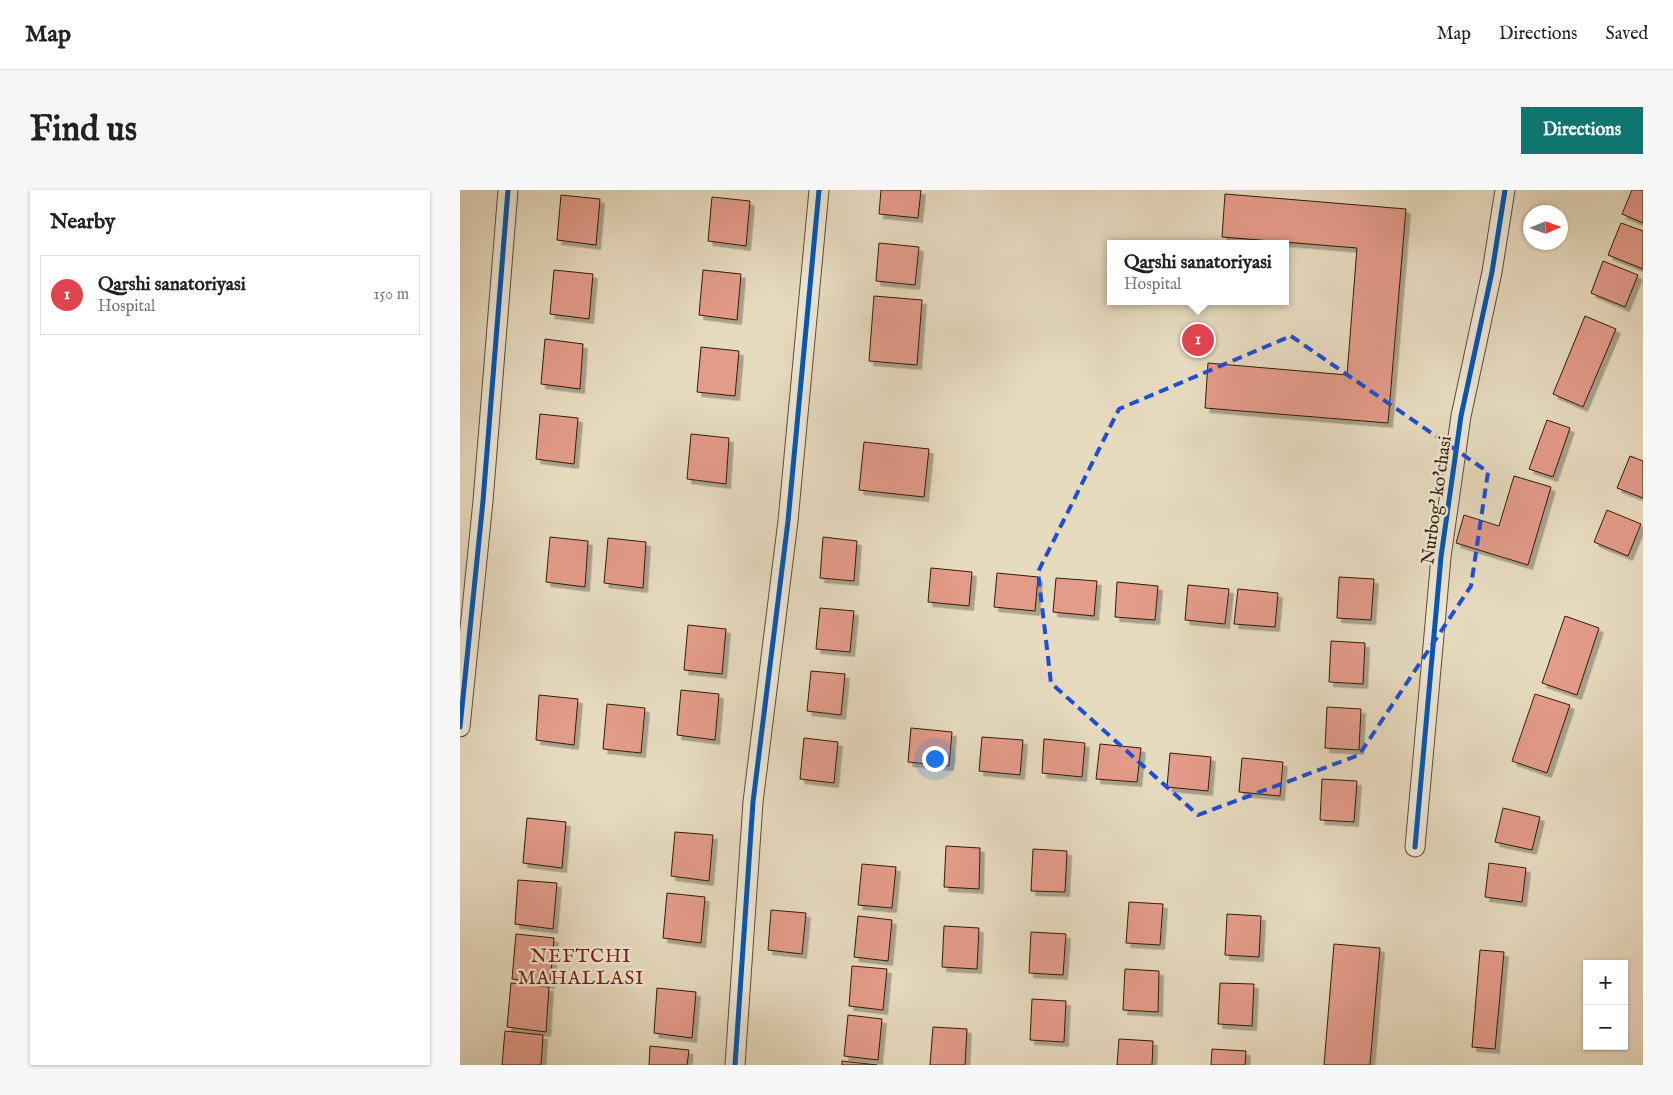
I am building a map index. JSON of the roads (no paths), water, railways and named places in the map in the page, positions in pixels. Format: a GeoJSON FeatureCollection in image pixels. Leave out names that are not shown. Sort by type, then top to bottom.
{"type":"FeatureCollection","features":[{"type":"Feature","properties":{"kind":"street"},"geometry":{"type":"LineString","coordinates":[[460,727],[483,501],[508,190]]}},
{"type":"Feature","properties":{"kind":"street"},"geometry":{"type":"LineString","coordinates":[[735,1065],[753,802],[788,521],[819,190]]}},
{"type":"Feature","properties":{"kind":"street","name":"Nurbog' ko'chasi"},"geometry":{"type":"LineString","coordinates":[[1415,847],[1441,557],[1461,416],[1492,272],[1505,190]]}},
{"type":"Feature","properties":{"kind":"place","name":"Qarshi sanatoriyasi"},"geometry":{"type":"Point","coordinates":[1198,340]}},
{"type":"Feature","properties":{"kind":"district","name":"NEFTCHI MAHALLASI"},"geometry":{"type":"Point","coordinates":[581,966]}}]}
